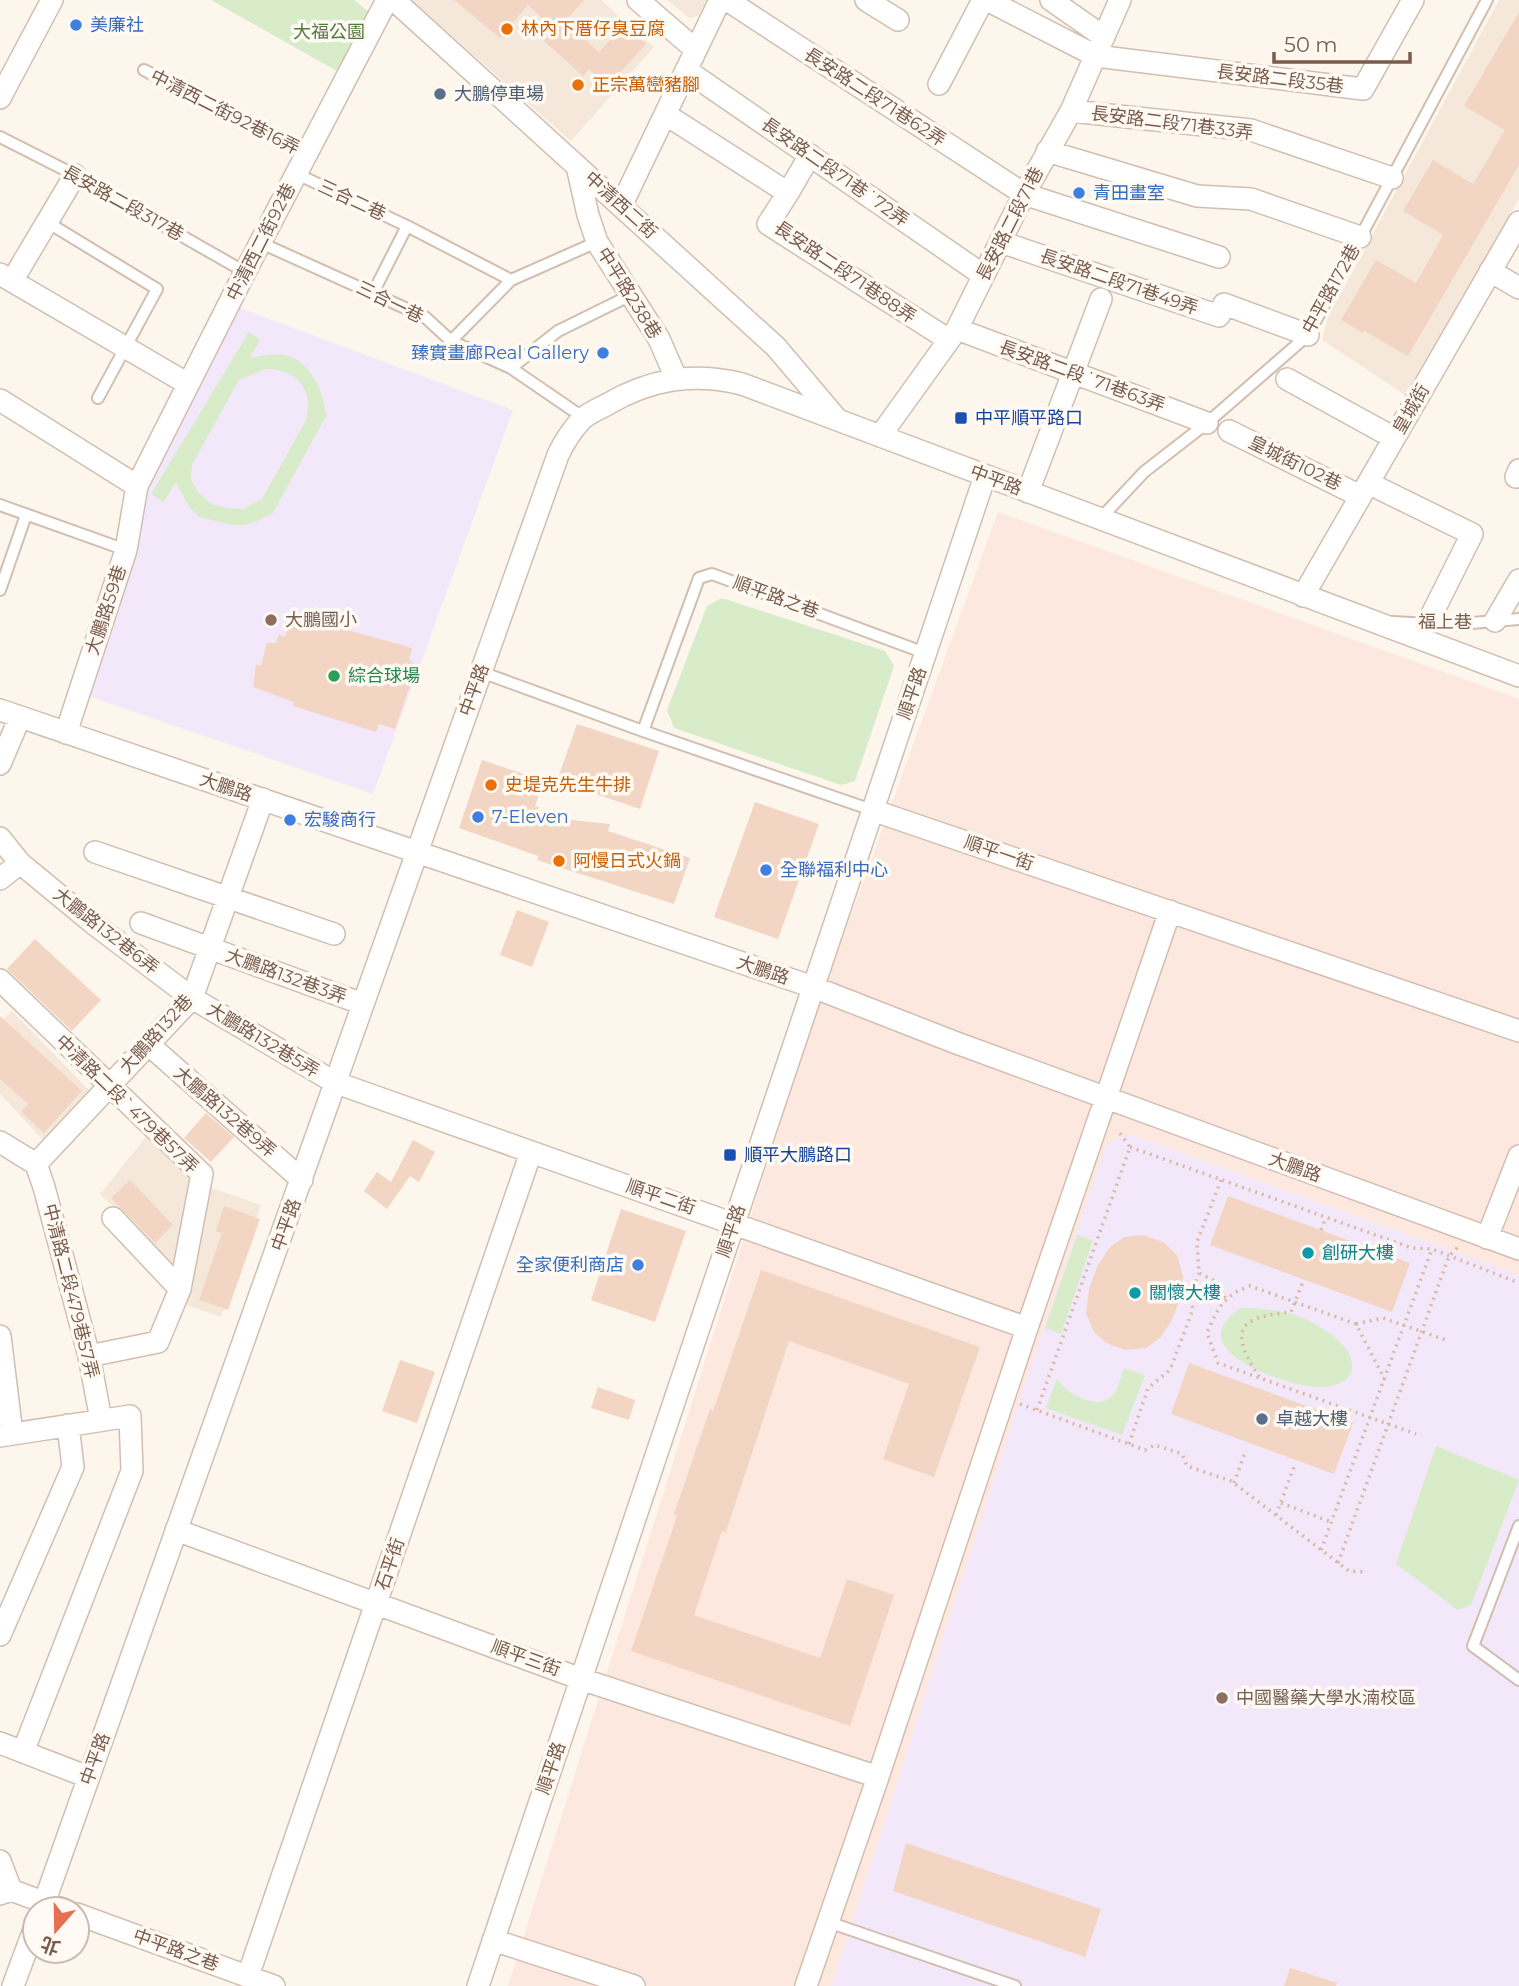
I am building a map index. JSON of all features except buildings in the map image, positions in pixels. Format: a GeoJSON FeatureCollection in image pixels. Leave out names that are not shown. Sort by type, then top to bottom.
{"type":"FeatureCollection","features":[{"type":"Feature","properties":{"kind":"street"},"geometry":{"type":"LineString","coordinates":[[0,98],[52,0]]}},
{"type":"Feature","properties":{"kind":"street","name":"中清西二街92巷"},"geometry":{"type":"LineString","coordinates":[[136,486],[244,272],[387,0]]}},
{"type":"Feature","properties":{"kind":"street","name":"中清西二街"},"geometry":{"type":"LineString","coordinates":[[394,0],[776,347],[837,419]]}},
{"type":"Feature","properties":{"kind":"street"},"geometry":{"type":"LineString","coordinates":[[638,0],[696,50]]}},
{"type":"Feature","properties":{"kind":"street"},"geometry":{"type":"LineString","coordinates":[[621,206],[720,0]]}},
{"type":"Feature","properties":{"kind":"street","name":"長安路二段71巷62弄"},"geometry":{"type":"LineString","coordinates":[[727,0],[1024,194],[1219,257]]}},
{"type":"Feature","properties":{"kind":"street"},"geometry":{"type":"LineString","coordinates":[[866,0],[898,20]]}},
{"type":"Feature","properties":{"kind":"street"},"geometry":{"type":"LineString","coordinates":[[939,84],[985,0],[1100,47]]}},
{"type":"Feature","properties":{"kind":"street"},"geometry":{"type":"LineString","coordinates":[[1051,0],[1100,47]]}},
{"type":"Feature","properties":{"kind":"street","name":"長安路二段71巷"},"geometry":{"type":"LineString","coordinates":[[880,436],[953,335],[1024,194],[1071,111],[1120,0]]}},
{"type":"Feature","properties":{"kind":"street","name":"長安路二段35巷"},"geometry":{"type":"LineString","coordinates":[[1100,47],[1363,89],[1413,0]]}},
{"type":"Feature","properties":{"kind":"street","name":"長安路二段71巷˙72弄"},"geometry":{"type":"LineString","coordinates":[[686,70],[984,275]]}},
{"type":"Feature","properties":{"kind":"street","name":"長安路二段71巷33弄"},"geometry":{"type":"LineString","coordinates":[[1071,111],[1251,130],[1392,178]]}},
{"type":"Feature","properties":{"kind":"street","name":"長安路二段71巷88弄"},"geometry":{"type":"LineString","coordinates":[[665,114],[788,193]]}},
{"type":"Feature","properties":{"kind":"street"},"geometry":{"type":"LineString","coordinates":[[1047,152],[1197,196],[1251,199],[1360,237]]}},
{"type":"Feature","properties":{"kind":"street","name":"長安路二段71巷88弄"},"geometry":{"type":"LineString","coordinates":[[810,155],[768,224],[953,335]]}},
{"type":"Feature","properties":{"kind":"street","name":"中平路238巷"},"geometry":{"type":"LineString","coordinates":[[577,166],[587,215],[597,242],[659,339],[676,378]]}},
{"type":"Feature","properties":{"kind":"street"},"geometry":{"type":"LineString","coordinates":[[75,175],[47,222],[6,278],[188,384]]}},
{"type":"Feature","properties":{"kind":"street","name":"皇城街"},"geometry":{"type":"LineString","coordinates":[[1303,596],[1519,222]]}},
{"type":"Feature","properties":{"kind":"street","name":"長安路二段71巷49弄"},"geometry":{"type":"LineString","coordinates":[[1000,242],[1219,316],[1224,304],[1308,335]]}},
{"type":"Feature","properties":{"kind":"street"},"geometry":{"type":"LineString","coordinates":[[1490,271],[1519,288]]}},
{"type":"Feature","properties":{"kind":"street"},"geometry":{"type":"LineString","coordinates":[[1028,492],[1101,299]]}},
{"type":"Feature","properties":{"kind":"street","name":"長安路二段˙71巷63弄"},"geometry":{"type":"LineString","coordinates":[[953,335],[1074,373],[1207,423]]}},
{"type":"Feature","properties":{"kind":"street","name":"中平路"},"geometry":{"type":"LineString","coordinates":[[53,1895],[88,1777],[558,455],[565,441],[584,418],[627,393],[676,378],[702,377],[742,384],[1519,676]]}},
{"type":"Feature","properties":{"kind":"street"},"geometry":{"type":"LineString","coordinates":[[1287,379],[1394,438]]}},
{"type":"Feature","properties":{"kind":"street"},"geometry":{"type":"LineString","coordinates":[[0,400],[136,486]]}},
{"type":"Feature","properties":{"kind":"street","name":"皇城街102巷"},"geometry":{"type":"LineString","coordinates":[[1229,431],[1472,534],[1428,622]]}},
{"type":"Feature","properties":{"kind":"street","name":"順平路"},"geometry":{"type":"LineString","coordinates":[[478,1986],[985,476]]}},
{"type":"Feature","properties":{"kind":"street","name":"大鵬路59巷"},"geometry":{"type":"LineString","coordinates":[[66,733],[126,550],[136,486]]}},
{"type":"Feature","properties":{"kind":"street"},"geometry":{"type":"LineString","coordinates":[[1495,621],[1519,580]]}},
{"type":"Feature","properties":{"kind":"street"},"geometry":{"type":"LineString","coordinates":[[0,764],[10,714]]}},
{"type":"Feature","properties":{"kind":"street","name":"大鵬路"},"geometry":{"type":"LineString","coordinates":[[10,714],[813,987],[954,1042],[1519,1249]]}},
{"type":"Feature","properties":{"kind":"street","name":"大鵬路132巷"},"geometry":{"type":"LineString","coordinates":[[36,1164],[192,998],[263,799]]}},
{"type":"Feature","properties":{"kind":"street","name":"順平一街"},"geometry":{"type":"LineString","coordinates":[[873,810],[1519,1031]]}},
{"type":"Feature","properties":{"kind":"street","name":"大鵬路132巷6弄"},"geometry":{"type":"LineString","coordinates":[[0,838],[20,863],[94,924],[192,998]]}},
{"type":"Feature","properties":{"kind":"street"},"geometry":{"type":"LineString","coordinates":[[95,852],[334,934]]}},
{"type":"Feature","properties":{"kind":"street"},"geometry":{"type":"LineString","coordinates":[[0,878],[20,863]]}},
{"type":"Feature","properties":{"kind":"street"},"geometry":{"type":"LineString","coordinates":[[806,1986],[1170,911]]}},
{"type":"Feature","properties":{"kind":"street","name":"大鵬路132巷3弄"},"geometry":{"type":"LineString","coordinates":[[141,923],[363,1004]]}},
{"type":"Feature","properties":{"kind":"street","name":"中清路二段ˋ479巷57弄"},"geometry":{"type":"LineString","coordinates":[[0,980],[202,1174],[180,1289],[158,1342],[89,1356]]}},
{"type":"Feature","properties":{"kind":"street","name":"大鵬路132巷5弄"},"geometry":{"type":"LineString","coordinates":[[192,998],[334,1082]]}},
{"type":"Feature","properties":{"kind":"street","name":"大鵬路132巷9弄"},"geometry":{"type":"LineString","coordinates":[[148,1044],[302,1180]]}},
{"type":"Feature","properties":{"kind":"street","name":"順平二街"},"geometry":{"type":"LineString","coordinates":[[334,1082],[1027,1328]]}},
{"type":"Feature","properties":{"kind":"street"},"geometry":{"type":"LineString","coordinates":[[0,1142],[36,1164]]}},
{"type":"Feature","properties":{"kind":"street","name":"石平街"},"geometry":{"type":"LineString","coordinates":[[248,1976],[531,1152]]}},
{"type":"Feature","properties":{"kind":"street"},"geometry":{"type":"LineString","coordinates":[[1487,1238],[1519,1156]]}},
{"type":"Feature","properties":{"kind":"street","name":"中清路二段479巷57弄"},"geometry":{"type":"LineString","coordinates":[[36,1164],[89,1356],[102,1420]]}},
{"type":"Feature","properties":{"kind":"street"},"geometry":{"type":"LineString","coordinates":[[113,1218],[180,1289]]}},
{"type":"Feature","properties":{"kind":"street"},"geometry":{"type":"LineString","coordinates":[[0,1336],[6,1435],[130,1416],[132,1471],[23,1752]]}},
{"type":"Feature","properties":{"kind":"street"},"geometry":{"type":"LineString","coordinates":[[0,1635],[6,1605],[72,1467],[68,1425]]}},
{"type":"Feature","properties":{"kind":"street","name":"順平三街"},"geometry":{"type":"LineString","coordinates":[[176,1530],[581,1679],[878,1777]]}},
{"type":"Feature","properties":{"kind":"street"},"geometry":{"type":"LineString","coordinates":[[0,1744],[88,1777]]}},
{"type":"Feature","properties":{"kind":"street"},"geometry":{"type":"LineString","coordinates":[[0,1861],[5,1892]]}},
{"type":"Feature","properties":{"kind":"street","name":"中平路之巷"},"geometry":{"type":"LineString","coordinates":[[91,1919],[274,1986]]}},
{"type":"Feature","properties":{"kind":"street"},"geometry":{"type":"LineString","coordinates":[[493,1940],[634,1986]]}},
{"type":"Feature","properties":{"kind":"street"},"geometry":{"type":"LineString","coordinates":[[10,1979],[21,1956]]}},
{"type":"Feature","properties":{"kind":"lane","name":"中平路172巷"},"geometry":{"type":"LineString","coordinates":[[1100,519],[1144,472],[1207,423],[1308,335],[1487,0]]}},
{"type":"Feature","properties":{"kind":"lane","name":"中清西二街92巷16弄"},"geometry":{"type":"LineString","coordinates":[[144,71],[306,154]]}},
{"type":"Feature","properties":{"kind":"lane","name":"長安路二段317巷"},"geometry":{"type":"LineString","coordinates":[[0,137],[75,175],[244,272]]}},
{"type":"Feature","properties":{"kind":"lane","name":"三合二巷"},"geometry":{"type":"LineString","coordinates":[[297,174],[407,226],[511,280]]}},
{"type":"Feature","properties":{"kind":"lane"},"geometry":{"type":"LineString","coordinates":[[47,222],[157,289],[98,398]]}},
{"type":"Feature","properties":{"kind":"lane","name":"三合二巷"},"geometry":{"type":"LineString","coordinates":[[373,293],[407,226]]}},
{"type":"Feature","properties":{"kind":"lane"},"geometry":{"type":"LineString","coordinates":[[451,341],[511,280],[597,242]]}},
{"type":"Feature","properties":{"kind":"lane","name":"三合一巷"},"geometry":{"type":"LineString","coordinates":[[261,243],[425,317],[451,341],[511,368],[584,418]]}},
{"type":"Feature","properties":{"kind":"lane"},"geometry":{"type":"LineString","coordinates":[[511,368],[558,331],[631,295]]}},
{"type":"Feature","properties":{"kind":"lane"},"geometry":{"type":"LineString","coordinates":[[0,505],[126,550]]}},
{"type":"Feature","properties":{"kind":"lane"},"geometry":{"type":"LineString","coordinates":[[1,584],[26,515]]}},
{"type":"Feature","properties":{"kind":"lane","name":"順平路之巷"},"geometry":{"type":"LineString","coordinates":[[643,731],[699,578],[712,574],[925,653]]}},
{"type":"Feature","properties":{"kind":"lane","name":"福上巷"},"geometry":{"type":"LineString","coordinates":[[1370,621],[1448,625],[1519,620]]}},
{"type":"Feature","properties":{"kind":"lane","name":"順平一街"},"geometry":{"type":"LineString","coordinates":[[481,672],[873,810]]}},
{"type":"Feature","properties":{"kind":"lane"},"geometry":{"type":"LineString","coordinates":[[1519,1526],[1473,1646],[1519,1680]]}},
{"type":"Feature","properties":{"kind":"lane"},"geometry":{"type":"LineString","coordinates":[[828,1922],[1015,1986]]}},
{"type":"Feature","properties":{"kind":"path"},"geometry":{"type":"LineString","coordinates":[[1117,1129],[1130,1147],[1412,1248],[1432,1250],[1519,1283]]}},
{"type":"Feature","properties":{"kind":"path"},"geometry":{"type":"LineString","coordinates":[[1037,1410],[1130,1147]]}},
{"type":"Feature","properties":{"kind":"path"},"geometry":{"type":"LineString","coordinates":[[1129,1444],[1149,1388],[1170,1370],[1193,1309],[1190,1296],[1199,1273],[1197,1242],[1221,1180]]}},
{"type":"Feature","properties":{"kind":"path"},"geometry":{"type":"LineString","coordinates":[[1321,1230],[1326,1217]]}},
{"type":"Feature","properties":{"kind":"path"},"geometry":{"type":"LineString","coordinates":[[1338,1563],[1448,1256],[1458,1247]]}},
{"type":"Feature","properties":{"kind":"path"},"geometry":{"type":"LineString","coordinates":[[1321,1550],[1432,1250]]}},
{"type":"Feature","properties":{"kind":"path"},"geometry":{"type":"LineString","coordinates":[[1199,1273],[1213,1280],[1227,1300]]}},
{"type":"Feature","properties":{"kind":"path"},"geometry":{"type":"LineString","coordinates":[[1259,1377],[1240,1343],[1242,1331],[1250,1321],[1265,1315],[1291,1312],[1304,1279]]}},
{"type":"Feature","properties":{"kind":"path"},"geometry":{"type":"LineString","coordinates":[[1416,1434],[1218,1363],[1207,1333],[1216,1312],[1233,1292],[1250,1286],[1356,1324],[1383,1318],[1450,1341]]}},
{"type":"Feature","properties":{"kind":"path"},"geometry":{"type":"LineString","coordinates":[[1356,1324],[1385,1380]]}},
{"type":"Feature","properties":{"kind":"path"},"geometry":{"type":"LineString","coordinates":[[1017,1403],[1145,1450],[1155,1445],[1182,1454],[1187,1466],[1234,1483],[1349,1571],[1366,1572]]}},
{"type":"Feature","properties":{"kind":"path"},"geometry":{"type":"LineString","coordinates":[[1234,1483],[1246,1450]]}},
{"type":"Feature","properties":{"kind":"path"},"geometry":{"type":"LineString","coordinates":[[1276,1516],[1294,1467]]}},
{"type":"Feature","properties":{"kind":"path"},"geometry":{"type":"LineString","coordinates":[[1281,1503],[1332,1522]]}},
{"type":"Feature","properties":{"kind":"shaded area"},"geometry":{"type":"Polygon","coordinates":[[[411,0],[601,0],[654,47],[571,141],[411,0]]]}},
{"type":"Feature","properties":{"kind":"shaded area"},"geometry":{"type":"Polygon","coordinates":[[[667,0],[706,0],[698,16],[689,18],[667,0]]]}},
{"type":"Feature","properties":{"kind":"shaded area"},"geometry":{"type":"Polygon","coordinates":[[[1499,0],[1519,0],[1519,199],[1405,395],[1322,340],[1328,317],[1499,0]]]}},
{"type":"Feature","properties":{"kind":"shaded area","name":"大鵬國小"},"geometry":{"type":"Polygon","coordinates":[[[240,308],[513,410],[373,794],[79,693],[142,496],[240,308]]]}},
{"type":"Feature","properties":{"kind":"shaded area"},"geometry":{"type":"Polygon","coordinates":[[[998,512],[1519,699],[1519,1986],[508,1986],[810,1028],[998,512]]]}},
{"type":"Feature","properties":{"kind":"shaded area"},"geometry":{"type":"Polygon","coordinates":[[[12,1011],[91,1092],[48,1145],[0,1094],[0,1022],[12,1011]]]}},
{"type":"Feature","properties":{"kind":"shaded area","name":"中國醫藥大學水湳校區"},"geometry":{"type":"Polygon","coordinates":[[[1132,1135],[1519,1275],[1519,1986],[832,1986],[1016,1410],[1107,1143],[1132,1135]]]}},
{"type":"Feature","properties":{"kind":"shaded area"},"geometry":{"type":"Polygon","coordinates":[[[146,1137],[194,1183],[174,1268],[100,1194],[146,1137]]]}},
{"type":"Feature","properties":{"kind":"shaded area"},"geometry":{"type":"Polygon","coordinates":[[[209,1187],[261,1205],[221,1317],[186,1305],[209,1187]]]}},
{"type":"Feature","properties":{"kind":"green space","name":"大福公園"},"geometry":{"type":"Polygon","coordinates":[[[211,0],[354,0],[369,12],[344,75],[211,0]]]}},
{"type":"Feature","properties":{"kind":"green space"},"geometry":{"type":"Polygon","coordinates":[[[249,332],[260,339],[250,358],[289,356],[311,373],[320,389],[326,416],[273,513],[244,525],[231,525],[199,517],[189,507],[176,482],[164,502],[151,494],[249,332]],[[266,369],[239,380],[192,465],[191,479],[197,491],[211,504],[243,509],[262,499],[305,422],[308,411],[306,392],[295,378],[277,370],[266,369]]]}},
{"type":"Feature","properties":{"kind":"green space"},"geometry":{"type":"Polygon","coordinates":[[[722,598],[885,651],[894,666],[855,781],[841,785],[674,728],[667,710],[707,606],[722,598]]]}},
{"type":"Feature","properties":{"kind":"green space"},"geometry":{"type":"Polygon","coordinates":[[[1077,1235],[1093,1240],[1061,1334],[1045,1328],[1077,1235]]]}},
{"type":"Feature","properties":{"kind":"green space"},"geometry":{"type":"Polygon","coordinates":[[[1240,1308],[1284,1312],[1304,1318],[1319,1327],[1346,1349],[1352,1362],[1350,1375],[1333,1386],[1307,1386],[1276,1378],[1244,1363],[1224,1344],[1221,1333],[1225,1322],[1240,1308]]]}},
{"type":"Feature","properties":{"kind":"green space"},"geometry":{"type":"Polygon","coordinates":[[[1124,1368],[1145,1375],[1122,1435],[1046,1408],[1057,1379],[1080,1398],[1103,1401],[1115,1392],[1124,1368]]]}},
{"type":"Feature","properties":{"kind":"green space"},"geometry":{"type":"Polygon","coordinates":[[[1436,1446],[1519,1480],[1471,1605],[1458,1610],[1396,1564],[1436,1446]]]}},
{"type":"Feature","properties":{"kind":"place","name":"美廉社"},"geometry":{"type":"Point","coordinates":[76,25]}},
{"type":"Feature","properties":{"kind":"place","name":"林內下厝仔臭豆腐"},"geometry":{"type":"Point","coordinates":[507,29]}},
{"type":"Feature","properties":{"kind":"place","name":"正宗萬巒豬腳"},"geometry":{"type":"Point","coordinates":[578,85]}},
{"type":"Feature","properties":{"kind":"place","name":"大鵬停車場"},"geometry":{"type":"Point","coordinates":[440,94]}},
{"type":"Feature","properties":{"kind":"place","name":"青田畫室"},"geometry":{"type":"Point","coordinates":[1079,193]}},
{"type":"Feature","properties":{"kind":"place","name":"臻實畫廊Real Gallery"},"geometry":{"type":"Point","coordinates":[603,353]}},
{"type":"Feature","properties":{"kind":"place","name":"中平順平路口"},"geometry":{"type":"Point","coordinates":[961,418]}},
{"type":"Feature","properties":{"kind":"place","name":"大鵬國小"},"geometry":{"type":"Point","coordinates":[271,620]}},
{"type":"Feature","properties":{"kind":"place","name":"綜合球場"},"geometry":{"type":"Point","coordinates":[334,676]}},
{"type":"Feature","properties":{"kind":"place","name":"史堤克先生牛排"},"geometry":{"type":"Point","coordinates":[491,785]}},
{"type":"Feature","properties":{"kind":"place","name":"7-Eleven"},"geometry":{"type":"Point","coordinates":[478,817]}},
{"type":"Feature","properties":{"kind":"place","name":"宏駿商行"},"geometry":{"type":"Point","coordinates":[290,820]}},
{"type":"Feature","properties":{"kind":"place","name":"阿慢日式火鍋"},"geometry":{"type":"Point","coordinates":[559,861]}},
{"type":"Feature","properties":{"kind":"place","name":"全聯福利中心"},"geometry":{"type":"Point","coordinates":[766,870]}},
{"type":"Feature","properties":{"kind":"place","name":"順平大鵬路口"},"geometry":{"type":"Point","coordinates":[730,1155]}},
{"type":"Feature","properties":{"kind":"place","name":"創研大樓"},"geometry":{"type":"Point","coordinates":[1308,1253]}},
{"type":"Feature","properties":{"kind":"place","name":"全家便利商店"},"geometry":{"type":"Point","coordinates":[638,1265]}},
{"type":"Feature","properties":{"kind":"place","name":"關懷大樓"},"geometry":{"type":"Point","coordinates":[1135,1293]}},
{"type":"Feature","properties":{"kind":"place","name":"卓越大樓"},"geometry":{"type":"Point","coordinates":[1262,1419]}},
{"type":"Feature","properties":{"kind":"place","name":"中國醫藥大學水湳校區"},"geometry":{"type":"Point","coordinates":[1222,1698]}}]}
